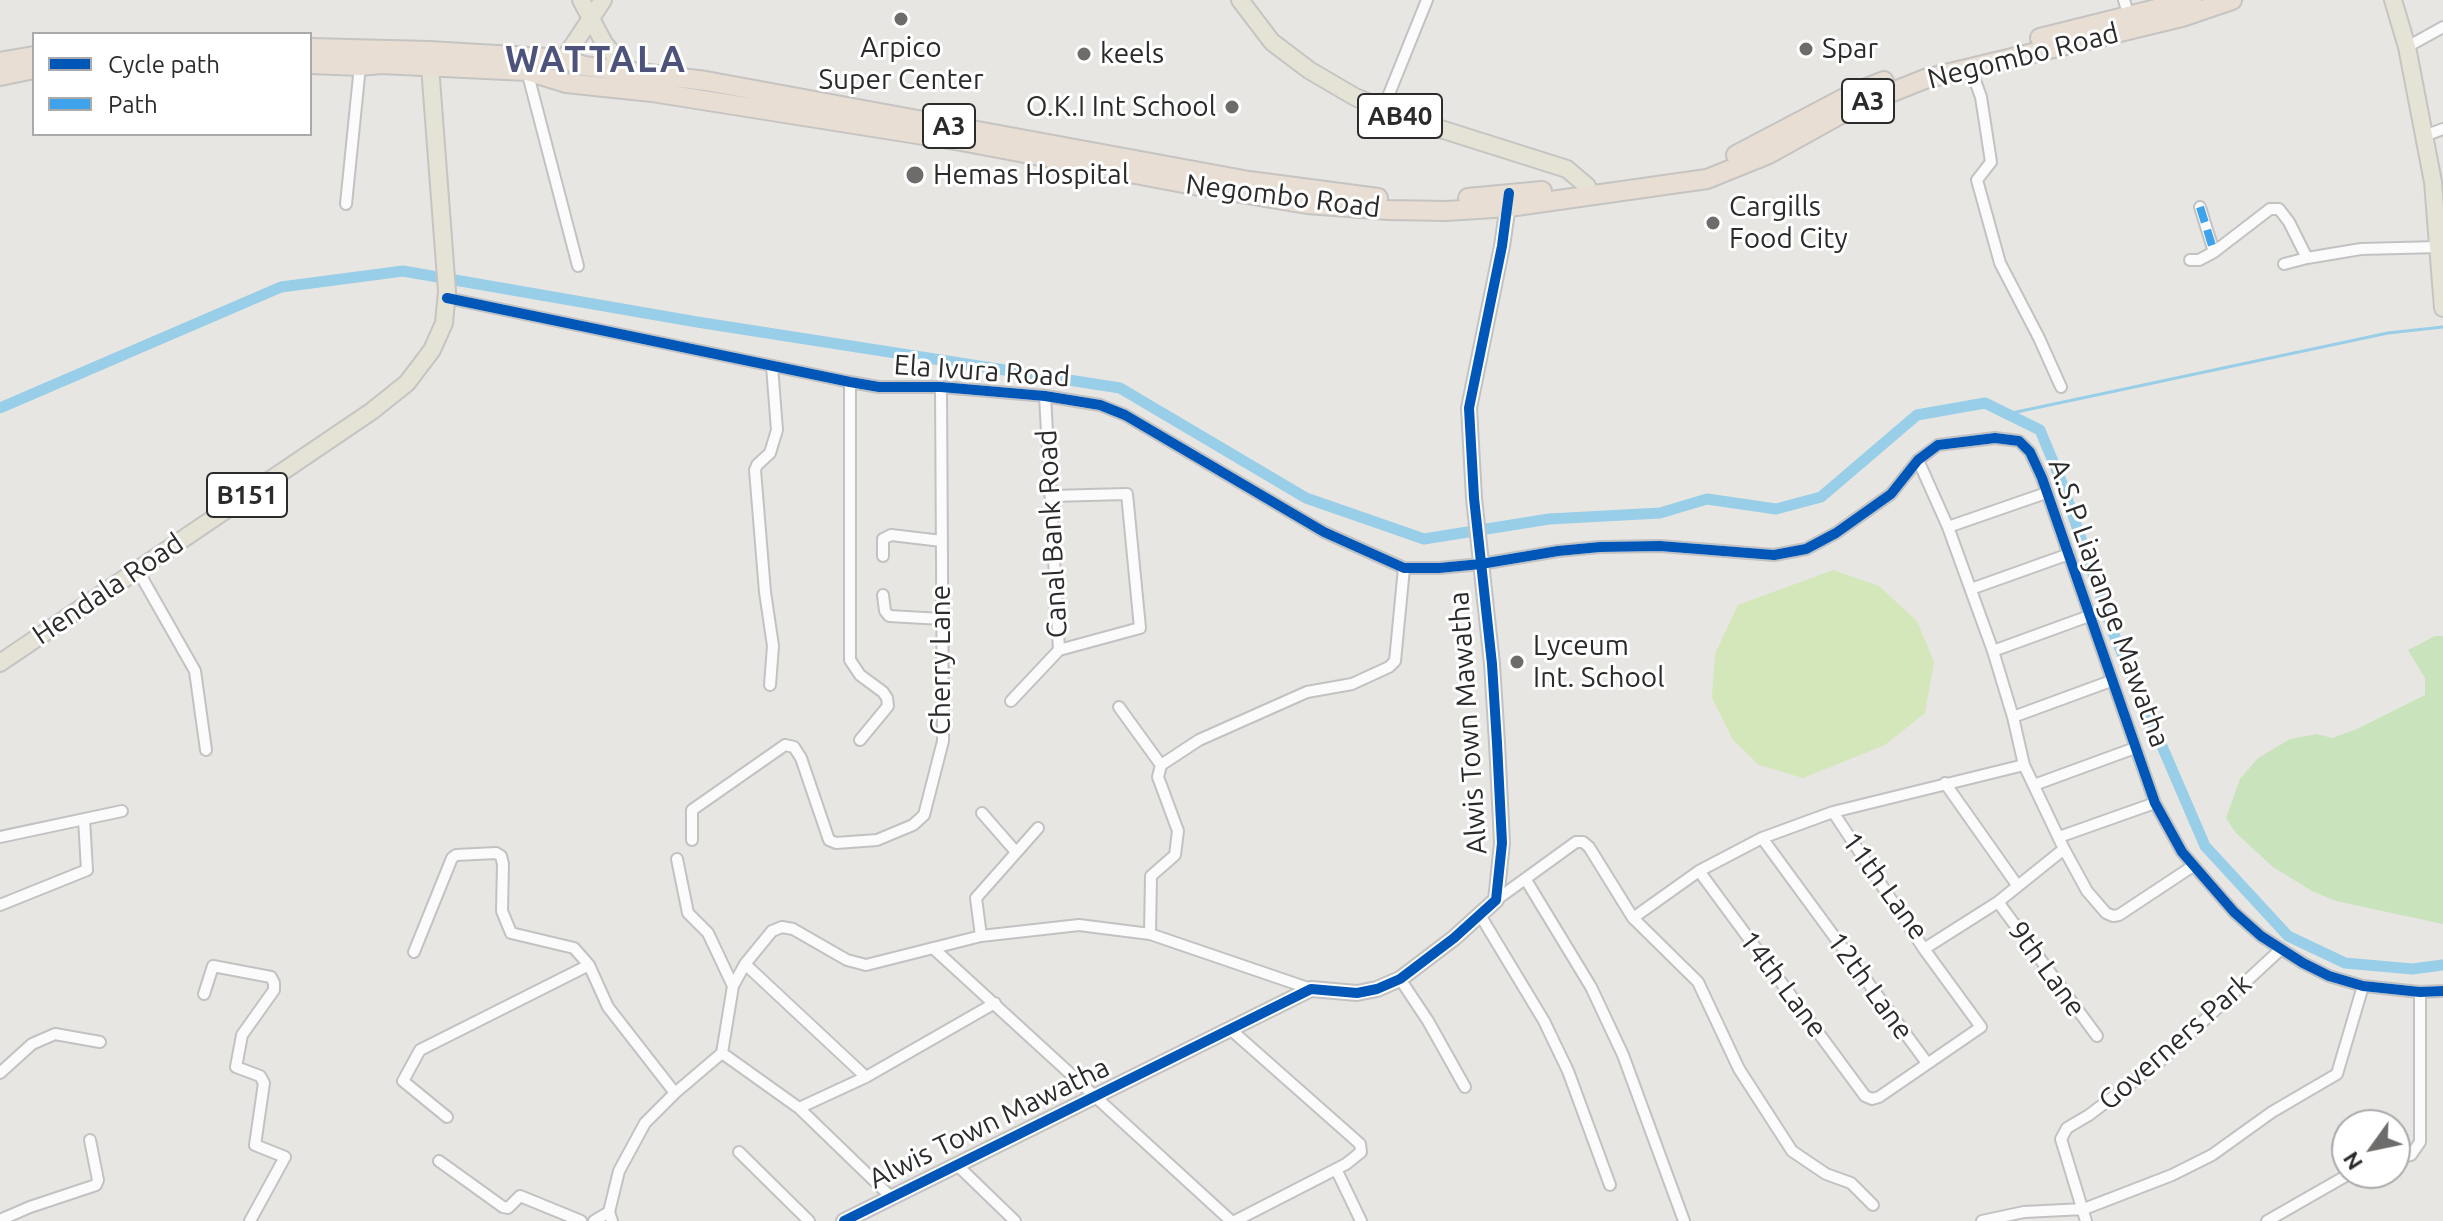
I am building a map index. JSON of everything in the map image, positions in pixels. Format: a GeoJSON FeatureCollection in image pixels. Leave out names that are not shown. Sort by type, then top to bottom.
{"type":"FeatureCollection","features":[{"type":"Feature","properties":{"kind":"highway","name":"Negombo Road"},"geometry":{"type":"LineString","coordinates":[[1589,191],[1721,162],[1854,93],[1910,71],[2192,0]]}},
{"type":"Feature","properties":{"kind":"highway","name":"Negombo Road"},"geometry":{"type":"LineString","coordinates":[[312,48],[527,71],[566,83],[652,92],[949,139],[1307,204],[1417,211],[1707,179],[1769,154],[1850,109],[1896,89],[2129,15],[2182,17],[2232,0]]}},
{"type":"Feature","properties":{"kind":"highway"},"geometry":{"type":"LineString","coordinates":[[0,62],[32,56]]}},
{"type":"Feature","properties":{"kind":"highway","name":"Negombo Road"},"geometry":{"type":"LineString","coordinates":[[312,64],[360,66],[429,59],[564,59],[584,66],[706,81],[1279,185],[1362,197],[1509,200]]}},
{"type":"Feature","properties":{"kind":"highway"},"geometry":{"type":"LineString","coordinates":[[0,76],[32,69]]}},
{"type":"Feature","properties":{"kind":"main road"},"geometry":{"type":"LineString","coordinates":[[581,0],[604,43],[627,71]]}},
{"type":"Feature","properties":{"kind":"main road"},"geometry":{"type":"LineString","coordinates":[[564,59],[603,0]]}},
{"type":"Feature","properties":{"kind":"main road","name":"AB40"},"geometry":{"type":"LineString","coordinates":[[1240,0],[1272,42],[1355,97],[1475,141],[1567,169],[1589,191]]}},
{"type":"Feature","properties":{"kind":"main road"},"geometry":{"type":"LineString","coordinates":[[2393,0],[2407,47],[2424,136],[2436,161],[2443,308]]}},
{"type":"Feature","properties":{"kind":"main road","name":"Hendala Road"},"geometry":{"type":"LineString","coordinates":[[0,663],[372,411],[407,383],[432,350],[444,323],[447,294],[429,59]]}},
{"type":"Feature","properties":{"kind":"street"},"geometry":{"type":"LineString","coordinates":[[1383,109],[1427,0]]}},
{"type":"Feature","properties":{"kind":"street"},"geometry":{"type":"LineString","coordinates":[[2407,47],[2443,27]]}},
{"type":"Feature","properties":{"kind":"street"},"geometry":{"type":"LineString","coordinates":[[346,204],[360,66]]}},
{"type":"Feature","properties":{"kind":"street"},"geometry":{"type":"LineString","coordinates":[[1970,67],[1981,97],[1991,162],[1977,180],[2000,263],[2061,387]]}},
{"type":"Feature","properties":{"kind":"street"},"geometry":{"type":"LineString","coordinates":[[527,71],[578,266]]}},
{"type":"Feature","properties":{"kind":"street"},"geometry":{"type":"LineString","coordinates":[[2424,136],[2443,129]]}},
{"type":"Feature","properties":{"kind":"street","name":"Alwis Town Mawatha"},"geometry":{"type":"LineString","coordinates":[[1496,900],[1501,870],[1501,829],[1492,664],[1474,498],[1469,408],[1509,200]]}},
{"type":"Feature","properties":{"kind":"street"},"geometry":{"type":"LineString","coordinates":[[2200,207],[2214,252]]}},
{"type":"Feature","properties":{"kind":"street"},"geometry":{"type":"LineString","coordinates":[[2190,260],[2199,260],[2214,252],[2270,209],[2279,209],[2289,222],[2307,258]]}},
{"type":"Feature","properties":{"kind":"street"},"geometry":{"type":"LineString","coordinates":[[2284,264],[2361,249],[2439,247]]}},
{"type":"Feature","properties":{"kind":"street","name":"Ela Ivura Road"},"geometry":{"type":"LineString","coordinates":[[447,294],[879,387],[941,387],[1045,396],[1100,405],[1125,415],[1324,532],[1404,568],[1439,568],[1481,559]]}},
{"type":"Feature","properties":{"kind":"street"},"geometry":{"type":"LineString","coordinates":[[770,685],[773,646],[765,592],[755,470],[770,453],[777,430],[772,366]]}},
{"type":"Feature","properties":{"kind":"street"},"geometry":{"type":"LineString","coordinates":[[850,382],[850,660],[860,675],[883,692],[888,706],[860,740]]}},
{"type":"Feature","properties":{"kind":"street","name":"Cherry Lane"},"geometry":{"type":"LineString","coordinates":[[692,840],[692,810],[785,745],[794,747],[801,758],[829,840],[836,843],[877,840],[913,825],[924,815],[943,741],[941,387]]}},
{"type":"Feature","properties":{"kind":"street","name":"Canal Bank Road"},"geometry":{"type":"LineString","coordinates":[[1011,701],[1059,650],[1045,396]]}},
{"type":"Feature","properties":{"kind":"street","name":"A.S.P Liayange Mawatha"},"geometry":{"type":"LineString","coordinates":[[1481,559],[1600,547],[1660,546],[1774,555],[1806,549],[1836,533],[1891,494],[1918,460],[1938,445],[1995,438],[2019,441],[2030,452],[2069,554],[2155,803],[2172,838],[2193,866],[2234,912],[2280,950],[2329,976],[2363,986],[2420,992],[2443,991]]}},
{"type":"Feature","properties":{"kind":"street"},"geometry":{"type":"LineString","coordinates":[[1918,460],[1948,527],[1993,651],[2024,765],[2087,891],[2106,913],[2113,916],[2126,912],[2193,866]]}},
{"type":"Feature","properties":{"kind":"street"},"geometry":{"type":"LineString","coordinates":[[1948,527],[2046,493]]}},
{"type":"Feature","properties":{"kind":"street"},"geometry":{"type":"LineString","coordinates":[[1051,496],[1127,494],[1140,628],[1059,650]]}},
{"type":"Feature","properties":{"kind":"street"},"geometry":{"type":"LineString","coordinates":[[883,556],[883,539],[891,535],[942,541]]}},
{"type":"Feature","properties":{"kind":"street"},"geometry":{"type":"LineString","coordinates":[[1971,589],[2069,554]]}},
{"type":"Feature","properties":{"kind":"street"},"geometry":{"type":"LineString","coordinates":[[1150,934],[1151,876],[1175,855],[1178,831],[1158,777],[1161,765],[1199,740],[1307,692],[1352,684],[1389,667],[1395,661],[1404,568]]}},
{"type":"Feature","properties":{"kind":"street"},"geometry":{"type":"LineString","coordinates":[[137,569],[195,671],[206,750]]}},
{"type":"Feature","properties":{"kind":"street"},"geometry":{"type":"LineString","coordinates":[[883,595],[885,611],[889,616],[942,619]]}},
{"type":"Feature","properties":{"kind":"street"},"geometry":{"type":"LineString","coordinates":[[1993,651],[2089,616]]}},
{"type":"Feature","properties":{"kind":"street"},"geometry":{"type":"LineString","coordinates":[[2013,717],[2111,681]]}},
{"type":"Feature","properties":{"kind":"street"},"geometry":{"type":"LineString","coordinates":[[1119,707],[1161,765]]}},
{"type":"Feature","properties":{"kind":"street"},"geometry":{"type":"LineString","coordinates":[[2034,785],[2135,748]]}},
{"type":"Feature","properties":{"kind":"street","name":"11th Lane"},"geometry":{"type":"LineString","coordinates":[[2024,765],[1833,812],[1924,949],[1998,902],[2064,849]]}},
{"type":"Feature","properties":{"kind":"street"},"geometry":{"type":"LineString","coordinates":[[1945,783],[2017,885]]}},
{"type":"Feature","properties":{"kind":"street"},"geometry":{"type":"LineString","coordinates":[[2059,837],[2155,803]]}},
{"type":"Feature","properties":{"kind":"street"},"geometry":{"type":"LineString","coordinates":[[0,837],[122,811]]}},
{"type":"Feature","properties":{"kind":"street"},"geometry":{"type":"LineString","coordinates":[[1633,918],[1699,871],[1762,838],[1833,812]]}},
{"type":"Feature","properties":{"kind":"street"},"geometry":{"type":"LineString","coordinates":[[982,813],[1016,852]]}},
{"type":"Feature","properties":{"kind":"street"},"geometry":{"type":"LineString","coordinates":[[0,905],[87,870],[84,819]]}},
{"type":"Feature","properties":{"kind":"street"},"geometry":{"type":"LineString","coordinates":[[981,936],[976,898],[1038,828]]}},
{"type":"Feature","properties":{"kind":"street","name":"12th Lane"},"geometry":{"type":"LineString","coordinates":[[1762,838],[1927,1063],[1981,1027],[1924,949]]}},
{"type":"Feature","properties":{"kind":"street"},"geometry":{"type":"LineString","coordinates":[[594,1221],[610,1216],[619,1171],[645,1123],[722,1053],[733,986],[745,964],[772,931],[782,927],[793,929],[847,960],[866,965],[981,936],[1079,925],[1150,934],[1311,989],[1357,993],[1400,979],[1496,900],[1576,842],[1583,842],[1589,847],[1633,918],[1698,982],[1739,1069],[1792,1151],[1826,1174],[1851,1183],[1873,1205]]}},
{"type":"Feature","properties":{"kind":"street"},"geometry":{"type":"LineString","coordinates":[[414,952],[452,858],[456,855],[496,853],[501,856],[503,864],[502,911],[511,933],[574,948],[589,965],[608,1007],[675,1093]]}},
{"type":"Feature","properties":{"kind":"street"},"geometry":{"type":"LineString","coordinates":[[677,859],[688,913],[708,933],[733,986]]}},
{"type":"Feature","properties":{"kind":"street","name":"14th Lane"},"geometry":{"type":"LineString","coordinates":[[1699,871],[1865,1096],[1872,1099],[1879,1097],[1927,1063]]}},
{"type":"Feature","properties":{"kind":"street"},"geometry":{"type":"LineString","coordinates":[[1526,880],[1591,987],[1623,1055],[1684,1221]]}},
{"type":"Feature","properties":{"kind":"street","name":"9th Lane"},"geometry":{"type":"LineString","coordinates":[[1998,902],[2097,1036]]}},
{"type":"Feature","properties":{"kind":"street"},"geometry":{"type":"LineString","coordinates":[[1480,915],[1544,1021],[1568,1071],[1610,1185]]}},
{"type":"Feature","properties":{"kind":"street"},"geometry":{"type":"LineString","coordinates":[[933,948],[1233,1221],[1336,1169],[1361,1152],[1360,1144],[1230,1029]]}},
{"type":"Feature","properties":{"kind":"street","name":"Governers Park"},"geometry":{"type":"LineString","coordinates":[[2086,1221],[2061,1139],[2067,1128],[2159,1062],[2280,950]]}},
{"type":"Feature","properties":{"kind":"street"},"geometry":{"type":"LineString","coordinates":[[745,964],[866,1077]]}},
{"type":"Feature","properties":{"kind":"street"},"geometry":{"type":"LineString","coordinates":[[447,1117],[403,1081],[420,1050],[589,965]]}},
{"type":"Feature","properties":{"kind":"street"},"geometry":{"type":"LineString","coordinates":[[204,994],[213,966],[271,977],[274,983],[274,990],[242,1035],[236,1067],[260,1076],[264,1083],[255,1145],[285,1157],[250,1221]]}},
{"type":"Feature","properties":{"kind":"street"},"geometry":{"type":"LineString","coordinates":[[1400,979],[1465,1087]]}},
{"type":"Feature","properties":{"kind":"street"},"geometry":{"type":"LineString","coordinates":[[1982,1221],[2024,1212],[2084,1209],[2172,1175],[2212,1155],[2272,1112],[2337,1074],[2363,986]]}},
{"type":"Feature","properties":{"kind":"street","name":"Alwis Town Mawatha"},"geometry":{"type":"LineString","coordinates":[[844,1221],[1311,989]]}},
{"type":"Feature","properties":{"kind":"street"},"geometry":{"type":"LineString","coordinates":[[2411,1155],[2420,1142],[2420,992]]}},
{"type":"Feature","properties":{"kind":"street"},"geometry":{"type":"LineString","coordinates":[[799,1108],[866,1077],[995,1003]]}},
{"type":"Feature","properties":{"kind":"street"},"geometry":{"type":"LineString","coordinates":[[0,1073],[32,1044],[55,1034],[100,1042]]}},
{"type":"Feature","properties":{"kind":"street"},"geometry":{"type":"LineString","coordinates":[[722,1053],[799,1108],[891,1197]]}},
{"type":"Feature","properties":{"kind":"street"},"geometry":{"type":"LineString","coordinates":[[0,1220],[96,1185],[98,1180],[90,1140]]}},
{"type":"Feature","properties":{"kind":"street"},"geometry":{"type":"LineString","coordinates":[[739,1152],[809,1221]]}},
{"type":"Feature","properties":{"kind":"street"},"geometry":{"type":"LineString","coordinates":[[439,1161],[503,1207],[508,1208],[520,1196],[581,1221]]}},
{"type":"Feature","properties":{"kind":"street"},"geometry":{"type":"LineString","coordinates":[[956,1164],[1015,1221]]}},
{"type":"Feature","properties":{"kind":"street"},"geometry":{"type":"LineString","coordinates":[[1336,1169],[1361,1221]]}},
{"type":"Feature","properties":{"kind":"street"},"geometry":{"type":"LineString","coordinates":[[2267,1221],[2331,1184]]}},
{"type":"Feature","properties":{"kind":"green space"},"geometry":{"type":"Polygon","coordinates":[[[1833,570],[1879,586],[1917,621],[1934,662],[1925,713],[1885,745],[1803,778],[1759,765],[1733,740],[1712,698],[1715,654],[1738,605],[1833,570]]]}},
{"type":"Feature","properties":{"kind":"green space"},"geometry":{"type":"Polygon","coordinates":[[[2435,636],[2443,636],[2443,924],[2336,901],[2312,891],[2273,867],[2236,833],[2226,818],[2240,779],[2258,758],[2290,739],[2317,734],[2332,738],[2357,729],[2425,695],[2425,678],[2408,650],[2435,636]]]}},
{"type":"Feature","properties":{"kind":"waterway"},"geometry":{"type":"LineString","coordinates":[[0,408],[281,287],[403,271],[697,322],[1120,388],[1306,498],[1424,539],[1549,519],[1660,513],[1707,499],[1776,509],[1821,497],[1917,415],[1985,403],[2040,430],[2062,483],[2112,630],[2205,846],[2288,936],[2345,963],[2412,969],[2443,965]]}},
{"type":"Feature","properties":{"kind":"waterway"},"geometry":{"type":"LineString","coordinates":[[2007,414],[2388,333],[2443,327]]}},
{"type":"Feature","properties":{"kind":"marked path"},"geometry":{"type":"LineString","coordinates":[[2200,207],[2214,252]]}},
{"type":"Feature","properties":{"kind":"cycle path"},"geometry":{"type":"LineString","coordinates":[[844,1221],[1311,989],[1357,993],[1400,979],[1454,938],[1496,900],[1502,843],[1497,743],[1492,664],[1474,498],[1469,408],[1502,246],[1509,193]]}},
{"type":"Feature","properties":{"kind":"cycle path"},"geometry":{"type":"LineString","coordinates":[[447,298],[879,387],[941,387],[1045,396],[1100,405],[1125,415],[1324,532],[1404,568],[1481,564],[1600,547],[1660,546],[1774,555],[1806,549],[1836,533],[1891,494],[1918,460],[1938,445],[1995,438],[2019,441],[2030,452],[2042,478],[2155,803],[2182,852],[2234,912],[2261,936],[2303,963],[2329,976],[2363,986],[2420,992],[2443,991]]}},
{"type":"Feature","properties":{"kind":"place","name":"Arpico Super Center"},"geometry":{"type":"Point","coordinates":[901,19]}},
{"type":"Feature","properties":{"kind":"place","name":"Spar"},"geometry":{"type":"Point","coordinates":[1806,49]}},
{"type":"Feature","properties":{"kind":"place","name":"keels"},"geometry":{"type":"Point","coordinates":[1084,54]}},
{"type":"Feature","properties":{"kind":"place","name":"O.K.I Int School"},"geometry":{"type":"Point","coordinates":[1232,107]}},
{"type":"Feature","properties":{"kind":"place","name":"Hemas Hospital"},"geometry":{"type":"Point","coordinates":[915,175]}},
{"type":"Feature","properties":{"kind":"place","name":"Cargills Food City"},"geometry":{"type":"Point","coordinates":[1713,223]}},
{"type":"Feature","properties":{"kind":"place","name":"Lyceum Int. School"},"geometry":{"type":"Point","coordinates":[1517,662]}},
{"type":"Feature","properties":{"kind":"district","name":"WATTALA"},"geometry":{"type":"Point","coordinates":[596,60]}}]}
